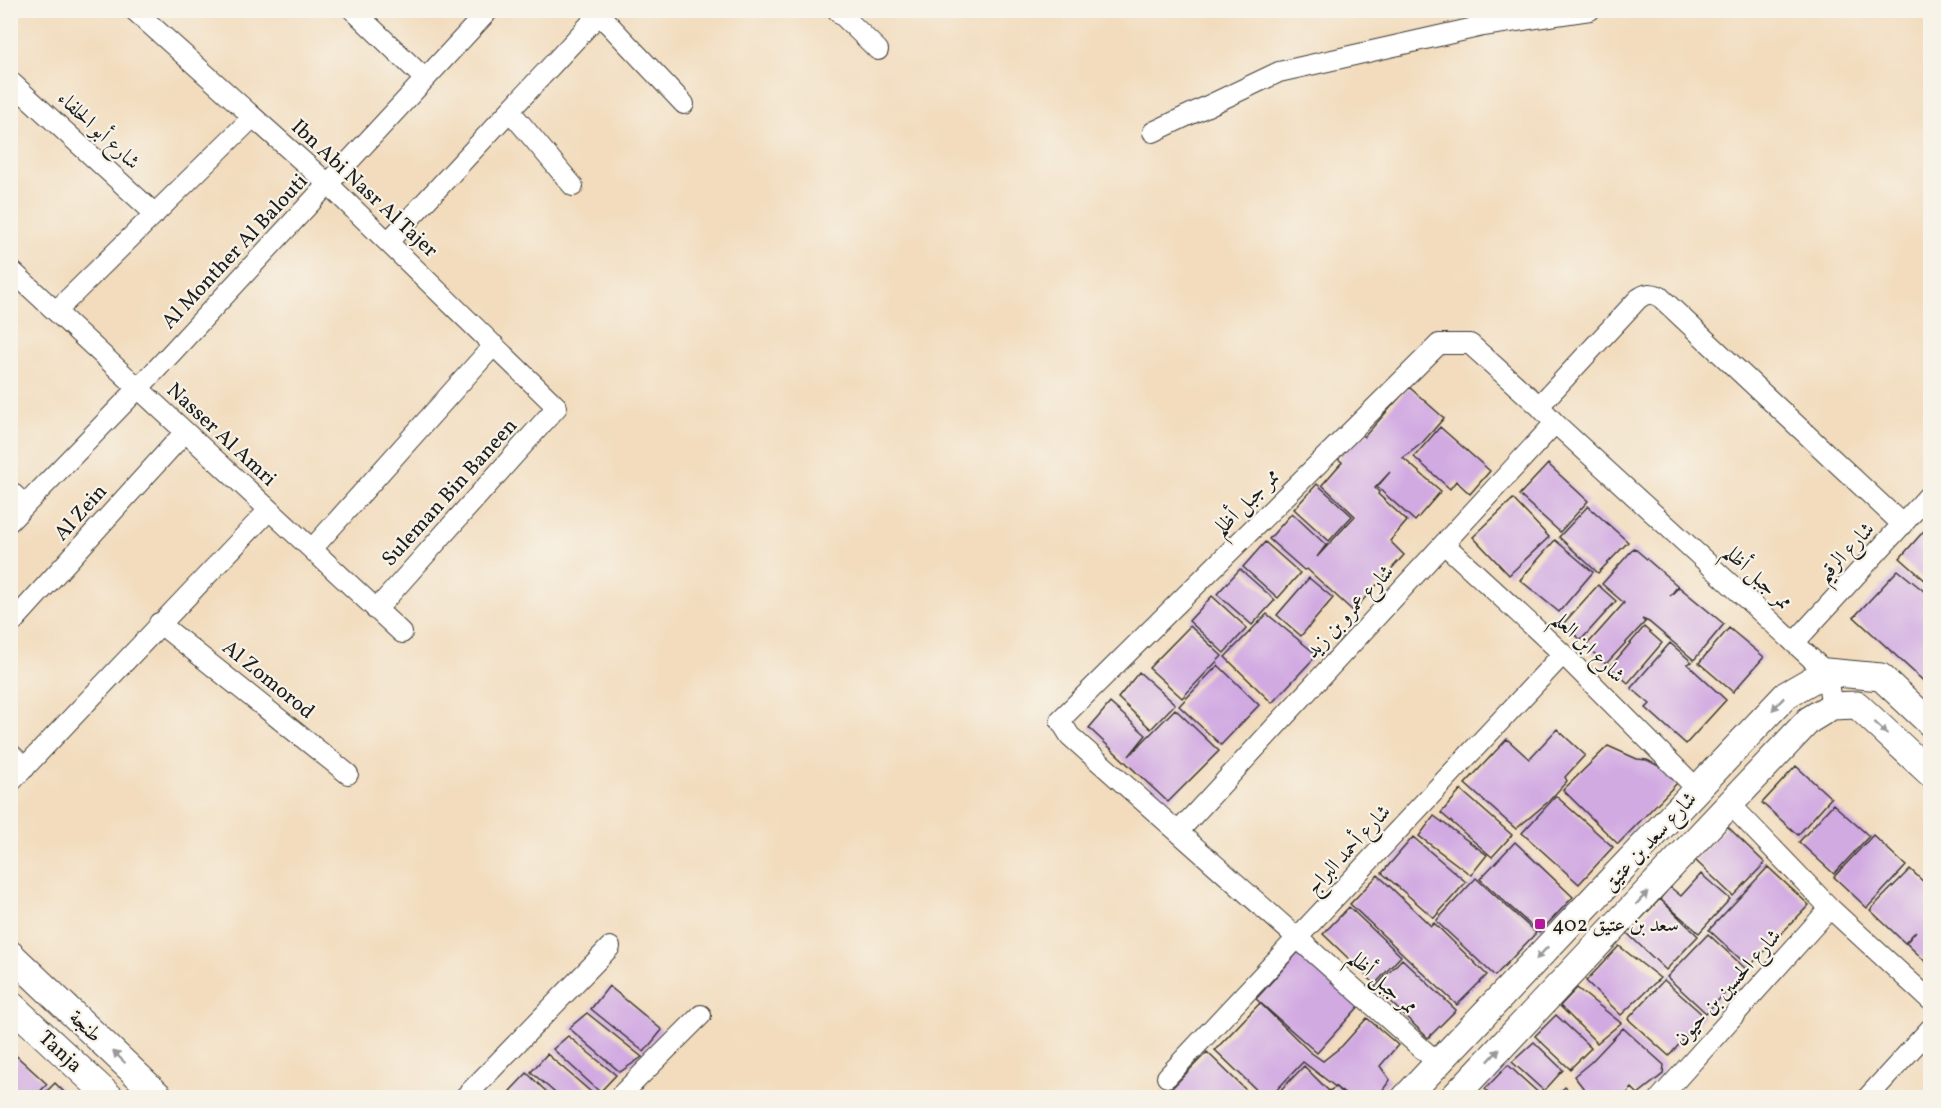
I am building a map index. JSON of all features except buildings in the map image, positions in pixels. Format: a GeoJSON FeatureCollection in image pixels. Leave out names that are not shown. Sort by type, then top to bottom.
{"type":"FeatureCollection","features":[{"type":"Feature","properties":{"kind":"street","name":"Ibn Abi Nasr Al Tajer"},"geometry":{"type":"LineString","coordinates":[[134,10],[328,184],[557,407]]}},
{"type":"Feature","properties":{"kind":"street"},"geometry":{"type":"LineString","coordinates":[[353,10],[425,79]]}},
{"type":"Feature","properties":{"kind":"street","name":"Al Monther Al Balouti"},"geometry":{"type":"LineString","coordinates":[[10,520],[138,388],[489,10]]}},
{"type":"Feature","properties":{"kind":"street"},"geometry":{"type":"LineString","coordinates":[[1153,132],[1280,72],[1483,26],[1590,10]]}},
{"type":"Feature","properties":{"kind":"street"},"geometry":{"type":"LineString","coordinates":[[839,11],[878,50]]}},
{"type":"Feature","properties":{"kind":"street"},"geometry":{"type":"LineString","coordinates":[[388,242],[601,12],[684,104]]}},
{"type":"Feature","properties":{"kind":"street","name":"شارع أبو الحلفاء"},"geometry":{"type":"LineString","coordinates":[[10,81],[155,214]]}},
{"type":"Feature","properties":{"kind":"street"},"geometry":{"type":"LineString","coordinates":[[510,111],[573,186]]}},
{"type":"Feature","properties":{"kind":"street"},"geometry":{"type":"LineString","coordinates":[[56,311],[253,117]]}},
{"type":"Feature","properties":{"kind":"street","name":"Nasser Al Amri"},"geometry":{"type":"LineString","coordinates":[[10,269],[402,633]]}},
{"type":"Feature","properties":{"kind":"street"},"geometry":{"type":"LineString","coordinates":[[1539,406],[1638,299],[1644,294],[1651,293],[1659,296],[1903,525]]}},
{"type":"Feature","properties":{"kind":"street","name":"ممر جبل أظلم"},"geometry":{"type":"LineString","coordinates":[[1438,1063],[1070,736],[1060,720],[1439,344],[1470,344],[1826,672]]}},
{"type":"Feature","properties":{"kind":"street"},"geometry":{"type":"LineString","coordinates":[[312,549],[494,345]]}},
{"type":"Feature","properties":{"kind":"street","name":"Suleman Bin Baneen"},"geometry":{"type":"LineString","coordinates":[[376,610],[557,407]]}},
{"type":"Feature","properties":{"kind":"street","name":"شارع عمرو بن زيد"},"geometry":{"type":"LineString","coordinates":[[1178,832],[1555,423]]}},
{"type":"Feature","properties":{"kind":"street","name":"Al Zein"},"geometry":{"type":"LineString","coordinates":[[10,625],[185,432]]}},
{"type":"Feature","properties":{"kind":"street"},"geometry":{"type":"LineString","coordinates":[[10,490],[25,505]]}},
{"type":"Feature","properties":{"kind":"street","name":"شارع الرقيم"},"geometry":{"type":"LineString","coordinates":[[1794,643],[1930,494]]}},
{"type":"Feature","properties":{"kind":"street"},"geometry":{"type":"LineString","coordinates":[[10,783],[269,510]]}},
{"type":"Feature","properties":{"kind":"street","name":"شارع ابن العلم"},"geometry":{"type":"LineString","coordinates":[[1444,544],[1563,654],[1697,789]]}},
{"type":"Feature","properties":{"kind":"street","name":"Al Zomorod"},"geometry":{"type":"LineString","coordinates":[[160,624],[348,774]]}},
{"type":"Feature","properties":{"kind":"street","name":"شارع أحمد البراج"},"geometry":{"type":"LineString","coordinates":[[1167,1077],[1563,654]]}},
{"type":"Feature","properties":{"kind":"street"},"geometry":{"type":"LineString","coordinates":[[1930,723],[1881,677],[1826,672],[1832,706],[1857,705],[1930,774]]}},
{"type":"Feature","properties":{"kind":"street","name":"شارع سعد بن عتيق"},"geometry":{"type":"LineString","coordinates":[[1405,1098],[1786,695],[1826,672]]}},
{"type":"Feature","properties":{"kind":"street","name":"شارع سعد بن عتيق"},"geometry":{"type":"LineString","coordinates":[[1462,1094],[1809,720],[1832,706]]}},
{"type":"Feature","properties":{"kind":"street"},"geometry":{"type":"LineString","coordinates":[[10,753],[26,768]]}},
{"type":"Feature","properties":{"kind":"street"},"geometry":{"type":"LineString","coordinates":[[1730,804],[1830,908],[1930,1000]]}},
{"type":"Feature","properties":{"kind":"street","name":"شارع الحسين بن حيون"},"geometry":{"type":"LineString","coordinates":[[1660,1098],[1830,908]]}},
{"type":"Feature","properties":{"kind":"street"},"geometry":{"type":"LineString","coordinates":[[464,1098],[610,947]]}},
{"type":"Feature","properties":{"kind":"street","name":"طنجة"},"geometry":{"type":"LineString","coordinates":[[10,954],[161,1098]]}},
{"type":"Feature","properties":{"kind":"street","name":"Tanja"},"geometry":{"type":"LineString","coordinates":[[10,1004],[111,1098]]}},
{"type":"Feature","properties":{"kind":"street"},"geometry":{"type":"LineString","coordinates":[[618,1098],[701,1015]]}},
{"type":"Feature","properties":{"kind":"street"},"geometry":{"type":"LineString","coordinates":[[1867,1098],[1930,1029]]}},
{"type":"Feature","properties":{"kind":"place","name":"سعد بن عتيق 402"},"geometry":{"type":"Point","coordinates":[1540,924]}}]}
